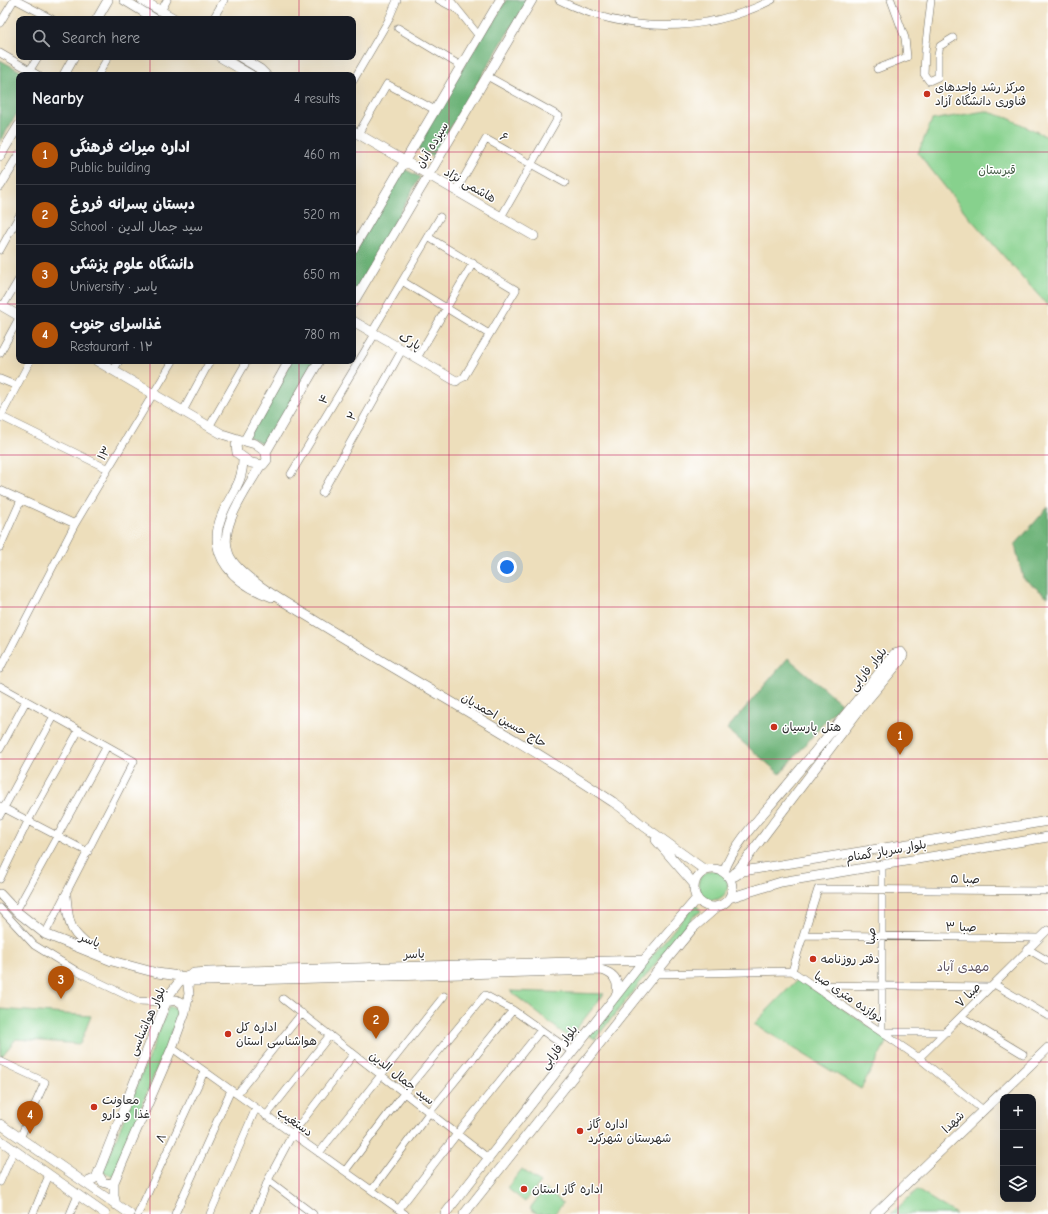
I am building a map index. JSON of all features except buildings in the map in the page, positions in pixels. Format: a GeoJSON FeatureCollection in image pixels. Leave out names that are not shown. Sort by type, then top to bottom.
{"type":"FeatureCollection","features":[{"type":"Feature","properties":{"kind":"main road"},"geometry":{"type":"LineString","coordinates":[[99,16],[108,0]]}},
{"type":"Feature","properties":{"kind":"main road"},"geometry":{"type":"LineString","coordinates":[[124,0],[150,16]]}},
{"type":"Feature","properties":{"kind":"main road"},"geometry":{"type":"LineString","coordinates":[[142,0],[170,16]]}},
{"type":"Feature","properties":{"kind":"main road","name":"سیزده آبان"},"geometry":{"type":"LineString","coordinates":[[356,244],[500,0]]}},
{"type":"Feature","properties":{"kind":"main road","name":"سیزده آبان"},"geometry":{"type":"LineString","coordinates":[[356,298],[532,0]]}},
{"type":"Feature","properties":{"kind":"main road"},"geometry":{"type":"LineString","coordinates":[[66,72],[72,60]]}},
{"type":"Feature","properties":{"kind":"main road"},"geometry":{"type":"LineString","coordinates":[[225,60],[246,72]]}},
{"type":"Feature","properties":{"kind":"main road"},"geometry":{"type":"LineString","coordinates":[[245,60],[263,72]]}},
{"type":"Feature","properties":{"kind":"main road"},"geometry":{"type":"LineString","coordinates":[[0,156],[16,130]]}},
{"type":"Feature","properties":{"kind":"main road","name":"هاشمی نژاد"},"geometry":{"type":"LineString","coordinates":[[356,134],[534,236]]}},
{"type":"Feature","properties":{"kind":"main road"},"geometry":{"type":"LineString","coordinates":[[0,186],[16,160]]}},
{"type":"Feature","properties":{"kind":"main road"},"geometry":{"type":"LineString","coordinates":[[2,306],[16,315]]}},
{"type":"Feature","properties":{"kind":"main road","name":"پارک"},"geometry":{"type":"LineString","coordinates":[[356,323],[456,381]]}},
{"type":"Feature","properties":{"kind":"main road"},"geometry":{"type":"LineString","coordinates":[[102,364],[222,434],[243,440],[266,452],[317,364]]}},
{"type":"Feature","properties":{"kind":"main road"},"geometry":{"type":"LineString","coordinates":[[236,449],[236,445],[243,440],[287,364]]}},
{"type":"Feature","properties":{"kind":"main road"},"geometry":{"type":"LineString","coordinates":[[222,434],[243,458],[260,466]]}},
{"type":"Feature","properties":{"kind":"main road","name":"حاج حسین احمدیان"},"geometry":{"type":"LineString","coordinates":[[266,452],[267,460],[263,466],[260,466],[230,521],[226,534],[226,547],[235,565],[248,576],[283,600],[398,672],[540,755],[615,803],[705,870]]}},
{"type":"Feature","properties":{"kind":"main road","name":"حاج حسین احمدیان"},"geometry":{"type":"LineString","coordinates":[[243,458],[242,477],[219,523],[216,535],[219,554],[226,566],[246,585],[263,594],[283,600]]}},
{"type":"Feature","properties":{"kind":"main road","name":"بلوار فارابی"},"geometry":{"type":"LineString","coordinates":[[728,877],[728,859],[760,817],[861,702],[900,660],[903,655],[901,652],[894,654],[861,702],[738,870],[728,877]]}},
{"type":"Feature","properties":{"kind":"main road"},"geometry":{"type":"LineString","coordinates":[[760,817],[771,825]]}},
{"type":"Feature","properties":{"kind":"main road","name":"بلوار سرباز گمنام"},"geometry":{"type":"LineString","coordinates":[[728,877],[742,871],[1048,821]]}},
{"type":"Feature","properties":{"kind":"main road"},"geometry":{"type":"LineString","coordinates":[[643,825],[694,884]]}},
{"type":"Feature","properties":{"kind":"main road","name":"بلوار سرباز گمنام"},"geometry":{"type":"LineString","coordinates":[[729,898],[781,882],[1048,837]]}},
{"type":"Feature","properties":{"kind":"main road"},"geometry":{"type":"LineString","coordinates":[[464,1214],[693,928],[729,898],[732,889],[728,877],[715,869],[705,870],[698,876],[694,884],[694,891],[697,898],[705,905],[718,906]]}},
{"type":"Feature","properties":{"kind":"main road","name":"یاسر"},"geometry":{"type":"LineString","coordinates":[[0,894],[16,911],[45,934],[112,961],[157,973],[186,977],[193,981],[601,970],[609,972],[615,978],[618,984],[617,993]]}},
{"type":"Feature","properties":{"kind":"main road"},"geometry":{"type":"LineString","coordinates":[[66,896],[68,922],[76,937],[112,961]]}},
{"type":"Feature","properties":{"kind":"main road","name":"بلوار فارابی"},"geometry":{"type":"LineString","coordinates":[[445,1214],[617,993],[697,898]]}},
{"type":"Feature","properties":{"kind":"main road","name":"یاسر"},"geometry":{"type":"LineString","coordinates":[[186,977],[194,973],[209,972],[644,960]]}},
{"type":"Feature","properties":{"kind":"main road"},"geometry":{"type":"LineString","coordinates":[[431,966],[432,975]]}},
{"type":"Feature","properties":{"kind":"main road"},"geometry":{"type":"LineString","coordinates":[[116,1205],[114,1196],[114,1182],[172,1048],[185,1012],[189,994],[186,977]]}},
{"type":"Feature","properties":{"kind":"main road","name":"بلوار هواشناسی"},"geometry":{"type":"LineString","coordinates":[[98,1174],[165,1002],[179,982],[186,977]]}},
{"type":"Feature","properties":{"kind":"main road"},"geometry":{"type":"LineString","coordinates":[[165,1002],[176,1000],[182,1003],[185,1012]]}},
{"type":"Feature","properties":{"kind":"main road","name":"شهدا"},"geometry":{"type":"LineString","coordinates":[[875,1214],[1048,1048]]}},
{"type":"Feature","properties":{"kind":"main road"},"geometry":{"type":"LineString","coordinates":[[571,1051],[585,1062]]}},
{"type":"Feature","properties":{"kind":"main road"},"geometry":{"type":"LineString","coordinates":[[0,1124],[130,1214]]}},
{"type":"Feature","properties":{"kind":"main road"},"geometry":{"type":"LineString","coordinates":[[0,1140],[105,1214]]}},
{"type":"Feature","properties":{"kind":"main road"},"geometry":{"type":"LineString","coordinates":[[85,1183],[92,1181],[98,1174],[103,1182],[109,1184],[114,1182]]}},
{"type":"Feature","properties":{"kind":"street"},"geometry":{"type":"LineString","coordinates":[[0,23],[15,0],[46,16]]}},
{"type":"Feature","properties":{"kind":"street"},"geometry":{"type":"LineString","coordinates":[[161,11],[167,0]]}},
{"type":"Feature","properties":{"kind":"street"},"geometry":{"type":"LineString","coordinates":[[215,16],[224,0]]}},
{"type":"Feature","properties":{"kind":"street"},"geometry":{"type":"LineString","coordinates":[[356,76],[388,21],[397,0]]}},
{"type":"Feature","properties":{"kind":"street"},"geometry":{"type":"LineString","coordinates":[[439,0],[458,10]]}},
{"type":"Feature","properties":{"kind":"street"},"geometry":{"type":"LineString","coordinates":[[450,0],[479,36]]}},
{"type":"Feature","properties":{"kind":"street"},"geometry":{"type":"LineString","coordinates":[[559,0],[578,10],[621,22],[666,26],[710,22],[753,10],[772,0]]}},
{"type":"Feature","properties":{"kind":"street"},"geometry":{"type":"LineString","coordinates":[[877,69],[907,57],[904,38],[891,0]]}},
{"type":"Feature","properties":{"kind":"street"},"geometry":{"type":"LineString","coordinates":[[931,0],[924,74],[929,81],[938,77],[938,55],[940,46],[953,38]]}},
{"type":"Feature","properties":{"kind":"street"},"geometry":{"type":"LineString","coordinates":[[398,28],[462,66]]}},
{"type":"Feature","properties":{"kind":"street"},"geometry":{"type":"LineString","coordinates":[[0,54],[33,72]]}},
{"type":"Feature","properties":{"kind":"street"},"geometry":{"type":"LineString","coordinates":[[30,70],[36,60]]}},
{"type":"Feature","properties":{"kind":"street"},"geometry":{"type":"LineString","coordinates":[[100,72],[106,60]]}},
{"type":"Feature","properties":{"kind":"street"},"geometry":{"type":"LineString","coordinates":[[487,76],[559,116],[530,164],[501,217]]}},
{"type":"Feature","properties":{"kind":"street"},"geometry":{"type":"LineString","coordinates":[[356,132],[388,84],[436,110]]}},
{"type":"Feature","properties":{"kind":"street","name":"۶"},"geometry":{"type":"LineString","coordinates":[[456,191],[486,139],[564,184]]}},
{"type":"Feature","properties":{"kind":"street","name":"۴"},"geometry":{"type":"LineString","coordinates":[[356,364],[440,217]]}},
{"type":"Feature","properties":{"kind":"street"},"geometry":{"type":"LineString","coordinates":[[0,250],[16,221]]}},
{"type":"Feature","properties":{"kind":"street"},"geometry":{"type":"LineString","coordinates":[[428,237],[516,290],[464,377],[456,381]]}},
{"type":"Feature","properties":{"kind":"street"},"geometry":{"type":"LineString","coordinates":[[417,358],[473,263]]}},
{"type":"Feature","properties":{"kind":"street"},"geometry":{"type":"LineString","coordinates":[[402,281],[489,334]]}},
{"type":"Feature","properties":{"kind":"street"},"geometry":{"type":"LineString","coordinates":[[2,306],[16,284]]}},
{"type":"Feature","properties":{"kind":"street"},"geometry":{"type":"LineString","coordinates":[[0,353],[16,323]]}},
{"type":"Feature","properties":{"kind":"street","name":"۲"},"geometry":{"type":"LineString","coordinates":[[322,493],[402,350]]}},
{"type":"Feature","properties":{"kind":"street"},"geometry":{"type":"LineString","coordinates":[[28,364],[0,417],[108,468]]}},
{"type":"Feature","properties":{"kind":"street"},"geometry":{"type":"LineString","coordinates":[[113,371],[117,364]]}},
{"type":"Feature","properties":{"kind":"street","name":"۱۳"},"geometry":{"type":"LineString","coordinates":[[0,669],[75,524],[171,364]]}},
{"type":"Feature","properties":{"kind":"street"},"geometry":{"type":"LineString","coordinates":[[183,412],[208,364]]}},
{"type":"Feature","properties":{"kind":"street"},"geometry":{"type":"LineString","coordinates":[[209,427],[245,364]]}},
{"type":"Feature","properties":{"kind":"street","name":"۴"},"geometry":{"type":"LineString","coordinates":[[291,474],[356,364]]}},
{"type":"Feature","properties":{"kind":"street"},"geometry":{"type":"LineString","coordinates":[[0,379],[17,386]]}},
{"type":"Feature","properties":{"kind":"street"},"geometry":{"type":"LineString","coordinates":[[0,490],[75,524]]}},
{"type":"Feature","properties":{"kind":"street"},"geometry":{"type":"LineString","coordinates":[[0,547],[22,500]]}},
{"type":"Feature","properties":{"kind":"street"},"geometry":{"type":"LineString","coordinates":[[0,686],[134,761],[66,896],[45,934]]}},
{"type":"Feature","properties":{"kind":"street"},"geometry":{"type":"LineString","coordinates":[[0,748],[26,701]]}},
{"type":"Feature","properties":{"kind":"street"},"geometry":{"type":"LineString","coordinates":[[54,716],[1,810],[28,821],[88,852]]}},
{"type":"Feature","properties":{"kind":"street"},"geometry":{"type":"LineString","coordinates":[[0,880],[28,821],[78,730]]}},
{"type":"Feature","properties":{"kind":"street"},"geometry":{"type":"LineString","coordinates":[[16,911],[107,746]]}},
{"type":"Feature","properties":{"kind":"street","name":"صبا"},"geometry":{"type":"LineString","coordinates":[[882,865],[882,1032]]}},
{"type":"Feature","properties":{"kind":"street","name":"صبا ۵"},"geometry":{"type":"LineString","coordinates":[[804,935],[818,889],[1048,891]]}},
{"type":"Feature","properties":{"kind":"street"},"geometry":{"type":"LineString","coordinates":[[0,908],[34,945],[78,972],[138,1001],[165,1002]]}},
{"type":"Feature","properties":{"kind":"street","name":"صبا ۷"},"geometry":{"type":"LineString","coordinates":[[919,1058],[947,1032],[1048,930]]}},
{"type":"Feature","properties":{"kind":"street"},"geometry":{"type":"LineString","coordinates":[[655,974],[792,971],[804,935]]}},
{"type":"Feature","properties":{"kind":"street","name":"صبا ۳"},"geometry":{"type":"LineString","coordinates":[[804,935],[882,938],[1039,938]]}},
{"type":"Feature","properties":{"kind":"street"},"geometry":{"type":"LineString","coordinates":[[1028,949],[1048,961]]}},
{"type":"Feature","properties":{"kind":"street","name":"دوازده متری صبا"},"geometry":{"type":"LineString","coordinates":[[792,971],[919,1058],[983,1110]]}},
{"type":"Feature","properties":{"kind":"street"},"geometry":{"type":"LineString","coordinates":[[812,985],[993,986],[1048,1016]]}},
{"type":"Feature","properties":{"kind":"street"},"geometry":{"type":"LineString","coordinates":[[345,1171],[404,1093],[486,995],[513,1010],[571,1051]]}},
{"type":"Feature","properties":{"kind":"street"},"geometry":{"type":"LineString","coordinates":[[319,1153],[444,996]]}},
{"type":"Feature","properties":{"kind":"street","name":"سید جمال الدین"},"geometry":{"type":"LineString","coordinates":[[284,999],[488,1158]]}},
{"type":"Feature","properties":{"kind":"street"},"geometry":{"type":"LineString","coordinates":[[372,1190],[430,1113],[513,1010]]}},
{"type":"Feature","properties":{"kind":"street"},"geometry":{"type":"LineString","coordinates":[[175,1214],[234,1092],[302,1013]]}},
{"type":"Feature","properties":{"kind":"street"},"geometry":{"type":"LineString","coordinates":[[962,1017],[1023,1054]]}},
{"type":"Feature","properties":{"kind":"street"},"geometry":{"type":"LineString","coordinates":[[399,1209],[541,1030]]}},
{"type":"Feature","properties":{"kind":"street"},"geometry":{"type":"LineString","coordinates":[[882,1032],[947,1032]]}},
{"type":"Feature","properties":{"kind":"street"},"geometry":{"type":"LineString","coordinates":[[266,1116],[330,1035]]}},
{"type":"Feature","properties":{"kind":"street","name":"دستغیب"},"geometry":{"type":"LineString","coordinates":[[172,1048],[405,1214]]}},
{"type":"Feature","properties":{"kind":"street"},"geometry":{"type":"LineString","coordinates":[[255,1214],[268,1180],[293,1133],[354,1054]]}},
{"type":"Feature","properties":{"kind":"street"},"geometry":{"type":"LineString","coordinates":[[0,1061],[45,1082],[20,1138]]}},
{"type":"Feature","properties":{"kind":"street","name":"۸"},"geometry":{"type":"LineString","coordinates":[[138,1214],[204,1072]]}},
{"type":"Feature","properties":{"kind":"street"},"geometry":{"type":"LineString","coordinates":[[210,1214],[256,1108]]}},
{"type":"Feature","properties":{"kind":"street"},"geometry":{"type":"LineString","coordinates":[[0,1182],[14,1150]]}},
{"type":"Feature","properties":{"kind":"street"},"geometry":{"type":"LineString","coordinates":[[33,1214],[49,1175]]}},
{"type":"Feature","properties":{"kind":"street"},"geometry":{"type":"LineString","coordinates":[[268,1180],[313,1214]]}},
{"type":"Feature","properties":{"kind":"street"},"geometry":{"type":"LineString","coordinates":[[70,1214],[78,1195]]}},
{"type":"Feature","properties":{"kind":"green space"},"geometry":{"type":"Polygon","coordinates":[[[506,0],[529,0],[433,157],[416,147],[489,24],[492,25],[506,0]]]}},
{"type":"Feature","properties":{"kind":"green space"},"geometry":{"type":"Polygon","coordinates":[[[0,60],[22,72],[16,72],[16,115],[0,142],[0,60]]]}},
{"type":"Feature","properties":{"kind":"green space","name":"قبرستان"},"geometry":{"type":"Polygon","coordinates":[[[985,111],[1008,118],[1048,137],[1048,306],[969,217],[918,153],[932,120],[985,111]]]}},
{"type":"Feature","properties":{"kind":"green space"},"geometry":{"type":"Polygon","coordinates":[[[402,168],[420,177],[356,291],[356,250],[402,168]]]}},
{"type":"Feature","properties":{"kind":"green space"},"geometry":{"type":"Polygon","coordinates":[[[289,364],[312,364],[266,446],[248,436],[289,364]]]}},
{"type":"Feature","properties":{"kind":"green space"},"geometry":{"type":"Polygon","coordinates":[[[1048,507],[1048,597],[1023,578],[1015,545],[1048,507]]]}},
{"type":"Feature","properties":{"kind":"green space"},"geometry":{"type":"Polygon","coordinates":[[[788,658],[841,703],[780,774],[727,729],[788,658]]]}},
{"type":"Feature","properties":{"kind":"green space"},"geometry":{"type":"Polygon","coordinates":[[[713,870],[724,874],[728,885],[724,896],[713,900],[702,896],[698,885],[702,874],[713,870]]]}},
{"type":"Feature","properties":{"kind":"green space"},"geometry":{"type":"Polygon","coordinates":[[[695,904],[701,911],[693,917],[595,1039],[587,1034],[695,904]]]}},
{"type":"Feature","properties":{"kind":"green space"},"geometry":{"type":"Polygon","coordinates":[[[798,979],[888,1039],[861,1089],[754,1024],[798,979]]]}},
{"type":"Feature","properties":{"kind":"green space"},"geometry":{"type":"Polygon","coordinates":[[[510,991],[604,994],[569,1038],[510,991]]]}},
{"type":"Feature","properties":{"kind":"green space"},"geometry":{"type":"Polygon","coordinates":[[[169,1006],[180,1011],[113,1177],[103,1171],[169,1006]]]}},
{"type":"Feature","properties":{"kind":"green space"},"geometry":{"type":"Polygon","coordinates":[[[0,1009],[91,1016],[80,1044],[16,1039],[1,1057],[0,1009]]]}},
{"type":"Feature","properties":{"kind":"green space"},"geometry":{"type":"Polygon","coordinates":[[[522,1169],[540,1183],[525,1202],[507,1188],[522,1169]]]}},
{"type":"Feature","properties":{"kind":"green space"},"geometry":{"type":"Polygon","coordinates":[[[545,1189],[563,1203],[554,1214],[537,1214],[530,1208],[545,1189]]]}},
{"type":"Feature","properties":{"kind":"green space"},"geometry":{"type":"Polygon","coordinates":[[[917,1190],[956,1214],[891,1214],[917,1190]]]}},
{"type":"Feature","properties":{"kind":"place","name":"مرکز رشد واحدهای فناوری دانشگاه آزاد"},"geometry":{"type":"Point","coordinates":[927,94]}},
{"type":"Feature","properties":{"kind":"place","name":"هتل پارسیان"},"geometry":{"type":"Point","coordinates":[774,727]}},
{"type":"Feature","properties":{"kind":"place","name":"اداره میراث فرهنگی"},"geometry":{"type":"Point","coordinates":[900,755]}},
{"type":"Feature","properties":{"kind":"place","name":"دفتر روزنامه"},"geometry":{"type":"Point","coordinates":[813,959]}},
{"type":"Feature","properties":{"kind":"place","name":"دانشگاه علوم پزشکی"},"geometry":{"type":"Point","coordinates":[61,999]}},
{"type":"Feature","properties":{"kind":"place","name":"اداره کل هواشناسی استان"},"geometry":{"type":"Point","coordinates":[228,1034]}},
{"type":"Feature","properties":{"kind":"place","name":"دبستان پسرانه فروغ"},"geometry":{"type":"Point","coordinates":[376,1039]}},
{"type":"Feature","properties":{"kind":"place","name":"معاونت غذا و دارو"},"geometry":{"type":"Point","coordinates":[94,1107]}},
{"type":"Feature","properties":{"kind":"place","name":"اداره گاز شهرستان شهرکرد"},"geometry":{"type":"Point","coordinates":[580,1131]}},
{"type":"Feature","properties":{"kind":"place","name":"غذاسرای جنوب"},"geometry":{"type":"Point","coordinates":[30,1134]}},
{"type":"Feature","properties":{"kind":"place","name":"اداره گاز استان"},"geometry":{"type":"Point","coordinates":[524,1189]}},
{"type":"Feature","properties":{"kind":"district","name":"مهدی آباد"},"geometry":{"type":"Point","coordinates":[963,966]}}]}
